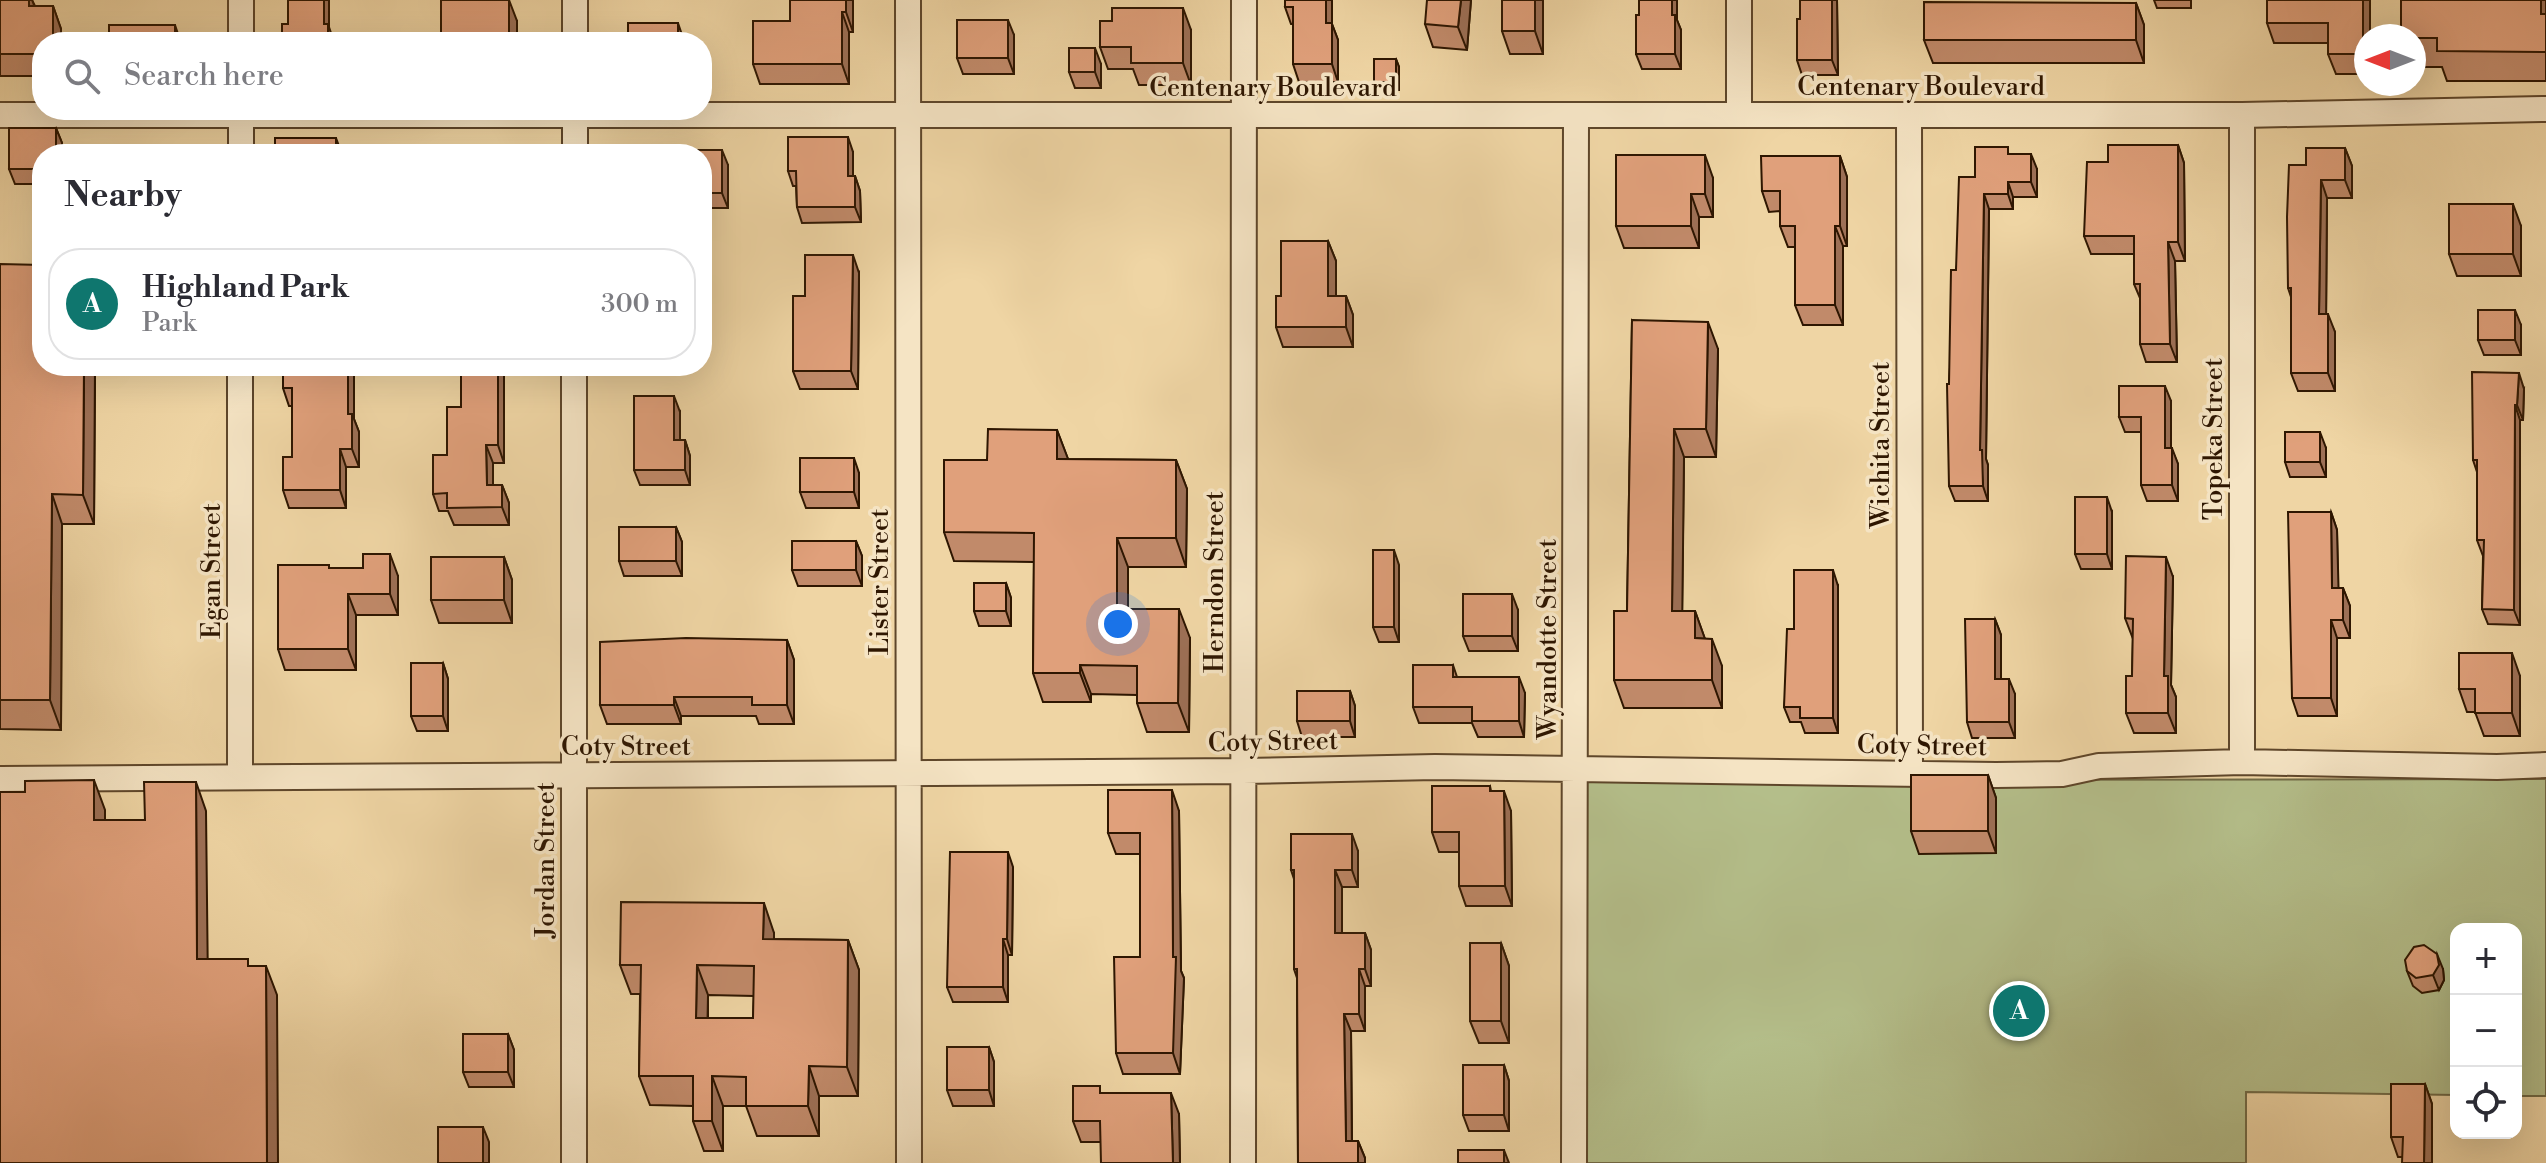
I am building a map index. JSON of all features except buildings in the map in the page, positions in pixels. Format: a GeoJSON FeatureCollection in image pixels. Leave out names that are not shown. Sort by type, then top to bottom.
{"type":"FeatureCollection","features":[{"type":"Feature","properties":{"kind":"street"},"geometry":{"type":"LineString","coordinates":[[241,0],[241,32]]}},
{"type":"Feature","properties":{"kind":"street"},"geometry":{"type":"LineString","coordinates":[[575,0],[575,32]]}},
{"type":"Feature","properties":{"kind":"street","name":"Lister Street"},"geometry":{"type":"LineString","coordinates":[[908,0],[909,1163]]}},
{"type":"Feature","properties":{"kind":"street","name":"Herndon Street"},"geometry":{"type":"LineString","coordinates":[[1243,1163],[1244,0]]}},
{"type":"Feature","properties":{"kind":"street"},"geometry":{"type":"LineString","coordinates":[[1739,0],[1739,115]]}},
{"type":"Feature","properties":{"kind":"street","name":"Centenary Boulevard"},"geometry":{"type":"LineString","coordinates":[[712,113],[1242,117],[2242,115],[2546,109]]}},
{"type":"Feature","properties":{"kind":"street","name":"Centenary Boulevard"},"geometry":{"type":"LineString","coordinates":[[0,115],[32,115]]}},
{"type":"Feature","properties":{"kind":"street","name":"Wyandotte Street"},"geometry":{"type":"LineString","coordinates":[[1574,1163],[1576,115]]}},
{"type":"Feature","properties":{"kind":"street","name":"Wichita Street"},"geometry":{"type":"LineString","coordinates":[[1909,115],[1910,774]]}},
{"type":"Feature","properties":{"kind":"street","name":"Topeka Street"},"geometry":{"type":"LineString","coordinates":[[2242,115],[2242,762]]}},
{"type":"Feature","properties":{"kind":"street"},"geometry":{"type":"LineString","coordinates":[[241,120],[241,144]]}},
{"type":"Feature","properties":{"kind":"street"},"geometry":{"type":"LineString","coordinates":[[575,120],[575,144]]}},
{"type":"Feature","properties":{"kind":"street","name":"Egan Street"},"geometry":{"type":"LineString","coordinates":[[240,376],[240,776]]}},
{"type":"Feature","properties":{"kind":"street","name":"Jordan Street"},"geometry":{"type":"LineString","coordinates":[[574,376],[574,1163]]}},
{"type":"Feature","properties":{"kind":"street","name":"Coty Street"},"geometry":{"type":"LineString","coordinates":[[0,779],[1435,767],[2062,774],[2099,766],[2242,762],[2497,767],[2546,765]]}},
{"type":"Feature","properties":{"kind":"green space"},"geometry":{"type":"Polygon","coordinates":[[[1581,775],[1919,780],[2546,779],[2546,1096],[2522,1096],[2522,923],[2450,923],[2450,1095],[2246,1092],[2246,1163],[1581,1163],[1581,775]]]}},
{"type":"Feature","properties":{"kind":"place","name":"Highland Park"},"geometry":{"type":"Point","coordinates":[2019,1011]}}]}
